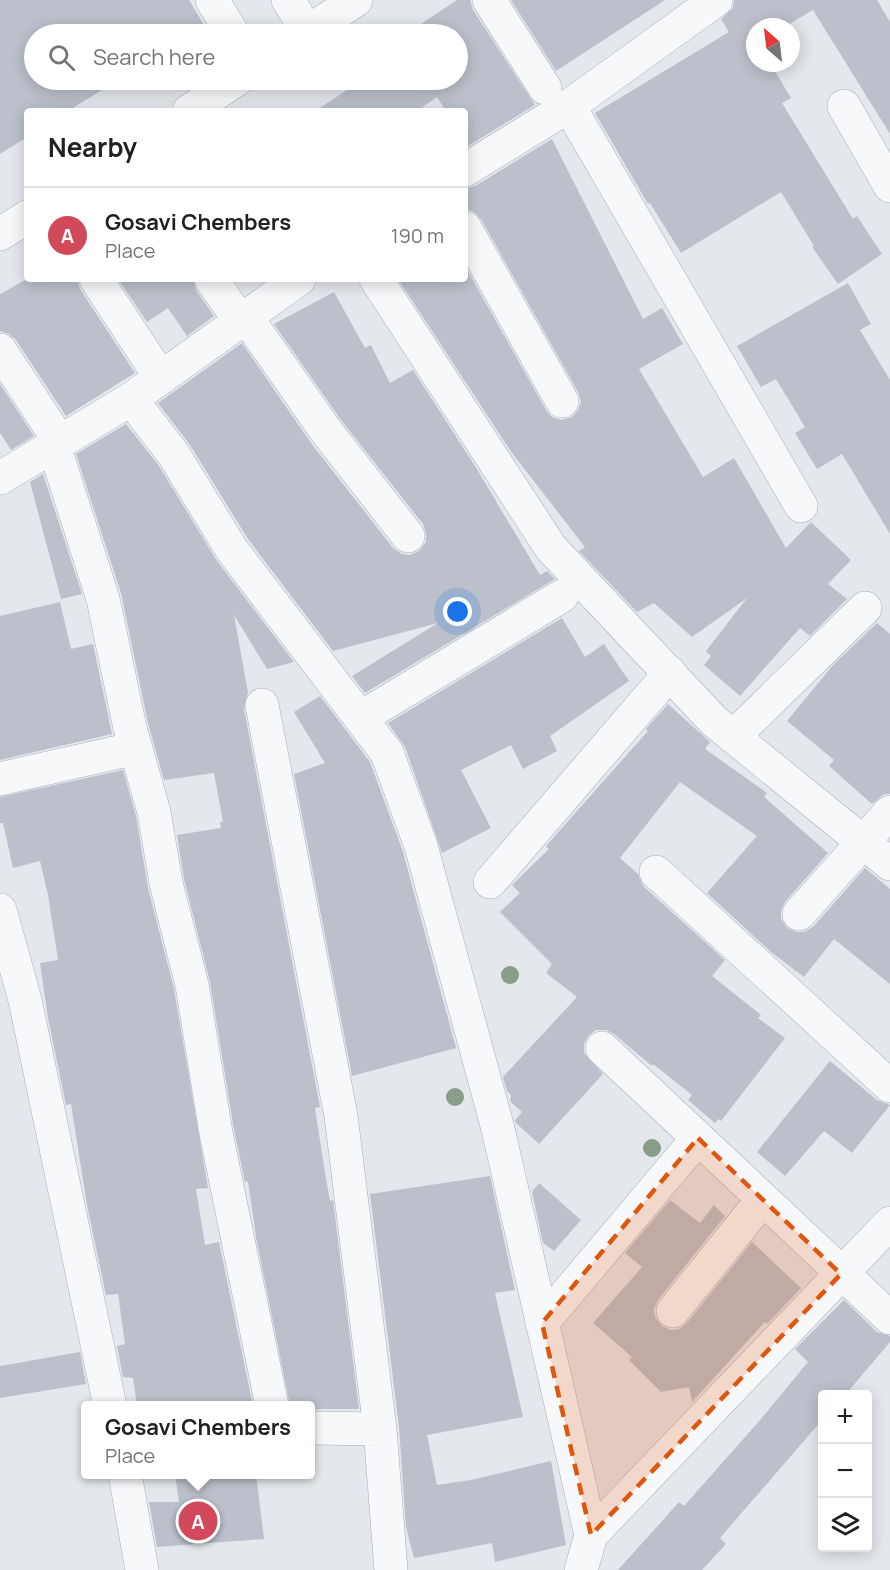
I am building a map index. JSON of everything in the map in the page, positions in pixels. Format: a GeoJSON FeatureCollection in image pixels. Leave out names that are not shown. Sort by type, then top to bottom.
{"type":"FeatureCollection","features":[{"type":"Feature","properties":{"kind":"street"},"geometry":{"type":"LineString","coordinates":[[212,0],[228,24]]}},
{"type":"Feature","properties":{"kind":"street"},"geometry":{"type":"LineString","coordinates":[[288,0],[302,24]]}},
{"type":"Feature","properties":{"kind":"street"},"geometry":{"type":"LineString","coordinates":[[320,24],[356,0]]}},
{"type":"Feature","properties":{"kind":"street"},"geometry":{"type":"LineString","coordinates":[[489,0],[557,97],[801,506]]}},
{"type":"Feature","properties":{"kind":"street"},"geometry":{"type":"LineString","coordinates":[[468,168],[557,97],[716,0]]}},
{"type":"Feature","properties":{"kind":"street"},"geometry":{"type":"LineString","coordinates":[[194,108],[221,90]]}},
{"type":"Feature","properties":{"kind":"street"},"geometry":{"type":"LineString","coordinates":[[844,106],[890,186]]}},
{"type":"Feature","properties":{"kind":"street"},"geometry":{"type":"LineString","coordinates":[[0,234],[24,219]]}},
{"type":"Feature","properties":{"kind":"street"},"geometry":{"type":"LineString","coordinates":[[468,233],[562,401]]}},
{"type":"Feature","properties":{"kind":"street"},"geometry":{"type":"LineString","coordinates":[[98,282],[161,378]]}},
{"type":"Feature","properties":{"kind":"street"},"geometry":{"type":"LineString","coordinates":[[213,282],[408,536]]}},
{"type":"Feature","properties":{"kind":"street"},"geometry":{"type":"LineString","coordinates":[[0,478],[131,399],[295,282]]}},
{"type":"Feature","properties":{"kind":"street"},"geometry":{"type":"LineString","coordinates":[[378,282],[551,548],[714,721],[890,864]]}},
{"type":"Feature","properties":{"kind":"street"},"geometry":{"type":"LineString","coordinates":[[0,350],[57,444],[103,599],[136,748],[154,812],[166,884],[192,985],[216,1133],[271,1401]]}},
{"type":"Feature","properties":{"kind":"street"},"geometry":{"type":"LineString","coordinates":[[131,399],[174,455],[232,550],[387,753],[421,846],[498,1129],[591,1535]]}},
{"type":"Feature","properties":{"kind":"street"},"geometry":{"type":"LineString","coordinates":[[360,718],[562,596]]}},
{"type":"Feature","properties":{"kind":"street"},"geometry":{"type":"LineString","coordinates":[[733,737],[864,608]]}},
{"type":"Feature","properties":{"kind":"street"},"geometry":{"type":"LineString","coordinates":[[490,882],[670,673]]}},
{"type":"Feature","properties":{"kind":"street"},"geometry":{"type":"LineString","coordinates":[[262,705],[341,1116],[380,1429],[391,1570]]}},
{"type":"Feature","properties":{"kind":"street"},"geometry":{"type":"LineString","coordinates":[[0,779],[136,748]]}},
{"type":"Feature","properties":{"kind":"street"},"geometry":{"type":"LineString","coordinates":[[799,914],[890,812]]}},
{"type":"Feature","properties":{"kind":"street"},"geometry":{"type":"LineString","coordinates":[[656,872],[890,1086]]}},
{"type":"Feature","properties":{"kind":"street"},"geometry":{"type":"LineString","coordinates":[[0,910],[25,1000],[109,1401]]}},
{"type":"Feature","properties":{"kind":"street"},"geometry":{"type":"LineString","coordinates":[[602,1048],[890,1318]]}},
{"type":"Feature","properties":{"kind":"street"},"geometry":{"type":"LineString","coordinates":[[542,1323],[698,1138]]}},
{"type":"Feature","properties":{"kind":"street"},"geometry":{"type":"LineString","coordinates":[[673,1311],[763,1199]]}},
{"type":"Feature","properties":{"kind":"street"},"geometry":{"type":"LineString","coordinates":[[581,1570],[591,1535],[890,1223]]}},
{"type":"Feature","properties":{"kind":"street"},"geometry":{"type":"LineString","coordinates":[[315,1428],[380,1429]]}},
{"type":"Feature","properties":{"kind":"street"},"geometry":{"type":"LineString","coordinates":[[125,1479],[142,1570]]}},
{"type":"Feature","properties":{"kind":"highlighted area"},"geometry":{"type":"Polygon","coordinates":[[[698,1138],[841,1274],[591,1535],[542,1323],[698,1138]]]}},
{"type":"Feature","properties":{"kind":"building"},"geometry":{"type":"Polygon","coordinates":[[[0,0],[189,0],[203,24],[24,24],[24,90],[102,90],[73,108],[24,108],[24,139],[0,154],[0,0]]]}},
{"type":"Feature","properties":{"kind":"building"},"geometry":{"type":"Polygon","coordinates":[[[457,0],[470,0],[473,10],[535,105],[468,146],[468,108],[444,108],[437,97],[421,108],[320,108],[347,90],[468,90],[468,24],[421,24],[457,0]]]}},
{"type":"Feature","properties":{"kind":"building"},"geometry":{"type":"Polygon","coordinates":[[[511,0],[665,0],[556,71],[511,0]]]}},
{"type":"Feature","properties":{"kind":"building"},"geometry":{"type":"Polygon","coordinates":[[[734,0],[877,0],[890,22],[890,134],[813,10],[799,18],[746,18],[746,72],[775,72],[791,98],[782,103],[853,219],[857,216],[882,254],[838,284],[812,247],[814,246],[781,192],[681,253],[650,203],[648,204],[595,113],[729,32],[721,19],[733,8],[734,0]]]}},
{"type":"Feature","properties":{"kind":"building"},"geometry":{"type":"Polygon","coordinates":[[[552,139],[643,319],[662,308],[683,344],[639,369],[703,477],[734,458],[786,548],[811,522],[851,560],[828,584],[847,599],[810,636],[800,628],[740,696],[704,665],[711,656],[706,651],[747,598],[692,637],[654,603],[637,612],[579,551],[585,547],[512,453],[400,282],[468,282],[468,271],[546,410],[552,417],[561,420],[572,417],[578,410],[581,402],[578,392],[481,219],[468,210],[468,188],[552,139]]]}},
{"type":"Feature","properties":{"kind":"building"},"geometry":{"type":"Polygon","coordinates":[[[24,281],[78,282],[80,289],[135,373],[66,416],[16,340],[0,331],[0,294],[24,281]]]}},
{"type":"Feature","properties":{"kind":"building"},"geometry":{"type":"Polygon","coordinates":[[[120,282],[194,282],[196,290],[214,316],[187,336],[168,308],[147,322],[120,282]]]}},
{"type":"Feature","properties":{"kind":"building"},"geometry":{"type":"Polygon","coordinates":[[[848,283],[871,324],[860,330],[890,380],[890,534],[842,454],[817,469],[795,433],[805,427],[776,379],[761,387],[737,346],[848,283]]]}},
{"type":"Feature","properties":{"kind":"building"},"geometry":{"type":"Polygon","coordinates":[[[334,292],[365,348],[371,345],[390,383],[413,370],[475,466],[540,575],[547,571],[555,579],[365,693],[352,676],[438,623],[333,651],[248,539],[190,445],[158,403],[242,343],[311,443],[393,548],[402,554],[410,555],[419,551],[426,542],[423,524],[341,420],[274,324],[334,292]]]}},
{"type":"Feature","properties":{"kind":"building"},"geometry":{"type":"Polygon","coordinates":[[[0,384],[34,436],[11,450],[0,433],[0,384]]]}},
{"type":"Feature","properties":{"kind":"building"},"geometry":{"type":"Polygon","coordinates":[[[126,424],[159,466],[217,561],[294,662],[267,669],[234,615],[248,693],[244,709],[320,1107],[315,1108],[330,1201],[333,1200],[359,1409],[315,1409],[315,1401],[289,1401],[256,1237],[248,1181],[245,1182],[234,1130],[210,982],[184,879],[177,835],[221,828],[220,822],[223,822],[214,773],[164,780],[148,723],[121,593],[76,454],[126,424]]]}},
{"type":"Feature","properties":{"kind":"building"},"geometry":{"type":"Polygon","coordinates":[[[43,474],[82,594],[61,599],[30,482],[43,474]]]}},
{"type":"Feature","properties":{"kind":"building"},"geometry":{"type":"Polygon","coordinates":[[[60,602],[71,649],[93,644],[112,734],[0,760],[0,616],[60,602]]]}},
{"type":"Feature","properties":{"kind":"building"},"geometry":{"type":"Polygon","coordinates":[[[562,618],[585,657],[604,644],[629,681],[550,736],[557,751],[523,769],[511,745],[461,770],[491,828],[442,853],[405,747],[388,723],[562,618]]]}},
{"type":"Feature","properties":{"kind":"building"},"geometry":{"type":"Polygon","coordinates":[[[877,623],[890,634],[890,794],[884,794],[872,804],[829,766],[834,760],[787,721],[833,665],[877,623]]]}},
{"type":"Feature","properties":{"kind":"building"},"geometry":{"type":"Polygon","coordinates":[[[320,696],[370,762],[403,852],[456,1048],[352,1076],[294,774],[325,763],[294,712],[320,696]]]}},
{"type":"Feature","properties":{"kind":"building"},"geometry":{"type":"Polygon","coordinates":[[[668,704],[710,742],[705,749],[767,793],[764,797],[828,853],[785,902],[781,911],[781,919],[787,928],[796,932],[804,932],[813,927],[865,868],[890,889],[890,984],[834,939],[804,977],[771,952],[707,893],[757,836],[680,782],[620,858],[638,874],[643,886],[725,960],[712,976],[761,1015],[758,1018],[785,1038],[721,1121],[718,1119],[715,1123],[688,1100],[692,1095],[653,1064],[652,1066],[614,1034],[606,1030],[596,1030],[584,1043],[584,1053],[603,1074],[539,1144],[516,1123],[515,1120],[522,1112],[510,1101],[511,1095],[507,1091],[503,1077],[577,997],[546,973],[552,964],[500,912],[520,893],[512,885],[549,849],[546,846],[648,731],[646,729],[668,704]]]}},
{"type":"Feature","properties":{"kind":"building"},"geometry":{"type":"Polygon","coordinates":[[[123,770],[136,816],[148,888],[174,989],[208,1188],[196,1189],[205,1245],[219,1242],[252,1401],[136,1401],[133,1378],[123,1377],[117,1346],[125,1344],[118,1294],[106,1295],[87,1205],[71,1104],[66,1105],[48,1018],[40,963],[58,960],[48,895],[40,861],[13,868],[3,823],[0,823],[0,797],[123,770]]]}},
{"type":"Feature","properties":{"kind":"building"},"geometry":{"type":"Polygon","coordinates":[[[830,1061],[877,1100],[890,1105],[852,1153],[824,1131],[785,1176],[757,1152],[830,1061]]]}},
{"type":"Feature","properties":{"kind":"building"},"geometry":{"type":"Polygon","coordinates":[[[490,1176],[515,1290],[495,1293],[523,1417],[427,1435],[437,1485],[471,1480],[551,1461],[566,1545],[495,1562],[492,1543],[414,1558],[406,1527],[399,1427],[370,1194],[490,1176]]]}},
{"type":"Feature","properties":{"kind":"building"},"geometry":{"type":"Polygon","coordinates":[[[539,1183],[581,1220],[554,1251],[543,1243],[532,1192],[539,1183]]]}},
{"type":"Feature","properties":{"kind":"building"},"geometry":{"type":"Polygon","coordinates":[[[670,1200],[700,1223],[714,1205],[725,1216],[658,1300],[654,1309],[655,1317],[662,1326],[671,1330],[679,1329],[687,1323],[752,1242],[801,1288],[767,1324],[765,1322],[692,1402],[689,1387],[661,1392],[629,1360],[632,1357],[593,1323],[642,1267],[625,1253],[670,1200]]]}},
{"type":"Feature","properties":{"kind":"building"},"geometry":{"type":"Polygon","coordinates":[[[844,1300],[877,1332],[890,1336],[890,1342],[849,1390],[818,1390],[818,1425],[720,1538],[726,1544],[702,1570],[618,1570],[679,1502],[684,1506],[808,1362],[795,1349],[844,1300]]]}},
{"type":"Feature","properties":{"kind":"building"},"geometry":{"type":"Polygon","coordinates":[[[80,1352],[86,1384],[0,1398],[0,1366],[80,1352]]]}},
{"type":"Feature","properties":{"kind":"building"},"geometry":{"type":"Polygon","coordinates":[[[176,1479],[257,1479],[264,1539],[157,1547],[149,1502],[179,1502],[176,1479]]]}},
{"type":"Feature","properties":{"kind":"place","name":"Gosavi Chembers"},"geometry":{"type":"Point","coordinates":[198,1521]}}]}
